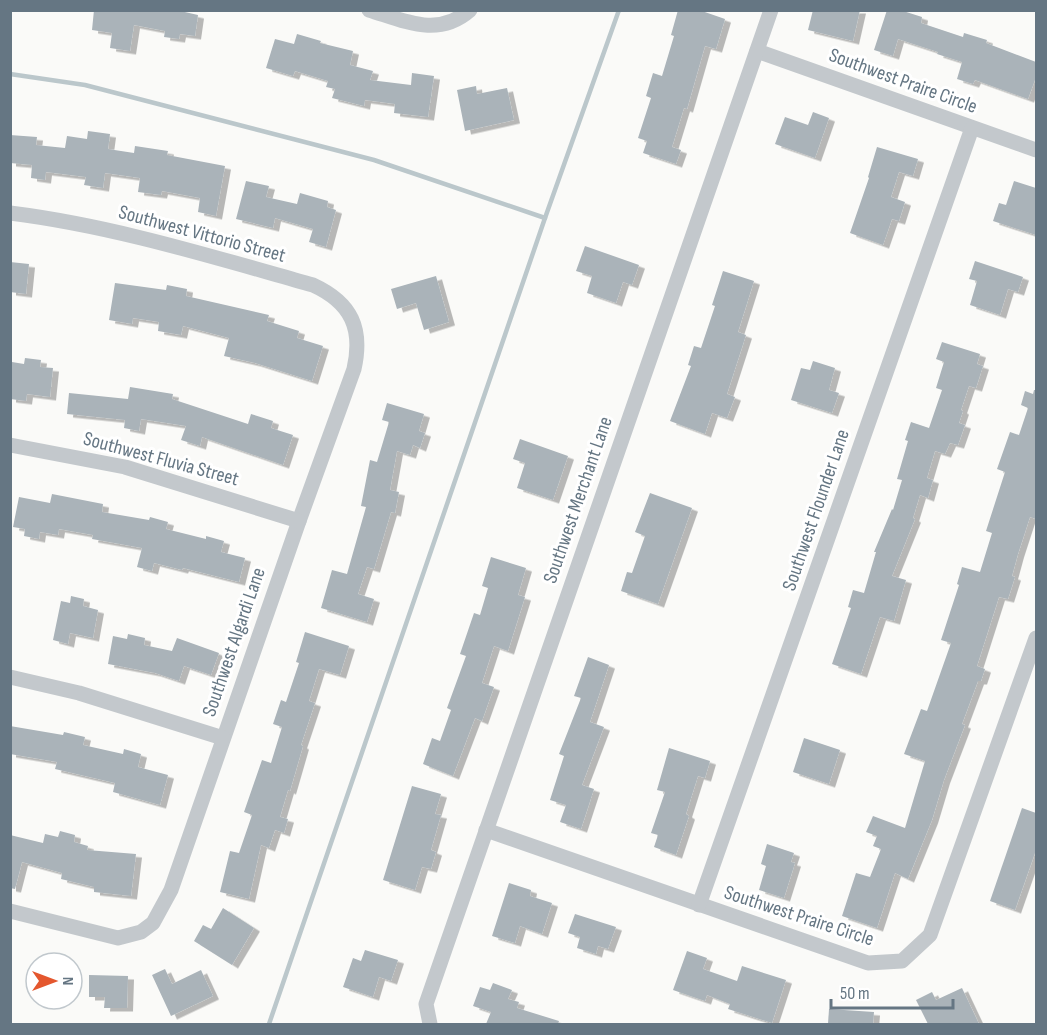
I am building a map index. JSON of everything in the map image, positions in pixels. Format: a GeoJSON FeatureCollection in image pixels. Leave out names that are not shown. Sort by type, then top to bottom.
{"type":"FeatureCollection","features":[{"type":"Feature","properties":{"kind":"street"},"geometry":{"type":"LineString","coordinates":[[369,10],[412,23],[438,26],[461,18],[470,10]]}},
{"type":"Feature","properties":{"kind":"street","name":"Southwest Merchant Lane"},"geometry":{"type":"LineString","coordinates":[[430,1024],[426,1004],[771,10]]}},
{"type":"Feature","properties":{"kind":"street","name":"Southwest Praire Circle"},"geometry":{"type":"LineString","coordinates":[[757,51],[1036,150]]}},
{"type":"Feature","properties":{"kind":"street","name":"Southwest Flounder Lane"},"geometry":{"type":"LineString","coordinates":[[699,905],[972,128]]}},
{"type":"Feature","properties":{"kind":"street","name":"Southwest Vittorio Street"},"geometry":{"type":"LineString","coordinates":[[10,213],[145,238],[313,285],[328,292],[339,301],[353,322],[358,336]]}},
{"type":"Feature","properties":{"kind":"street","name":"Southwest Algardi Lane"},"geometry":{"type":"LineString","coordinates":[[10,911],[118,938],[141,932],[153,923],[166,899],[354,369],[359,349],[358,336]]}},
{"type":"Feature","properties":{"kind":"street","name":"Southwest Fluvia Street"},"geometry":{"type":"LineString","coordinates":[[10,445],[125,467],[299,521]]}},
{"type":"Feature","properties":{"kind":"street","name":"Southwest Praire Circle"},"geometry":{"type":"LineString","coordinates":[[486,830],[867,963],[902,962],[930,935],[1036,638]]}},
{"type":"Feature","properties":{"kind":"street"},"geometry":{"type":"LineString","coordinates":[[10,677],[79,693],[223,738]]}},
{"type":"Feature","properties":{"kind":"building"},"geometry":{"type":"Polygon","coordinates":[[[94,10],[176,10],[198,15],[195,36],[180,34],[179,39],[164,37],[165,31],[134,25],[130,51],[110,48],[112,33],[92,30],[94,10]]]}},
{"type":"Feature","properties":{"kind":"building"},"geometry":{"type":"Polygon","coordinates":[[[678,10],[699,10],[725,19],[716,49],[705,46],[687,109],[684,108],[672,147],[681,150],[676,164],[643,153],[647,141],[638,138],[651,98],[646,96],[653,73],[662,76],[674,36],[671,35],[678,10]]]}},
{"type":"Feature","properties":{"kind":"building"},"geometry":{"type":"Polygon","coordinates":[[[813,10],[860,10],[853,41],[808,30],[813,10]]]}},
{"type":"Feature","properties":{"kind":"building"},"geometry":{"type":"Polygon","coordinates":[[[887,10],[900,10],[922,17],[921,23],[963,37],[964,33],[987,40],[986,43],[1036,62],[1036,77],[1028,99],[975,80],[973,84],[957,79],[962,62],[898,39],[893,56],[874,50],[887,10]]]}},
{"type":"Feature","properties":{"kind":"building"},"geometry":{"type":"Polygon","coordinates":[[[297,34],[321,41],[320,43],[353,51],[350,65],[373,71],[370,80],[411,85],[412,73],[434,76],[428,117],[394,113],[395,104],[365,100],[364,106],[332,98],[335,89],[326,87],[328,81],[295,71],[293,76],[266,68],[275,39],[294,44],[297,34]]]}},
{"type":"Feature","properties":{"kind":"building"},"geometry":{"type":"Polygon","coordinates":[[[476,86],[477,94],[507,88],[514,120],[465,131],[457,90],[476,86]]]}},
{"type":"Feature","properties":{"kind":"building"},"geometry":{"type":"Polygon","coordinates":[[[813,112],[829,118],[815,158],[775,144],[785,117],[808,125],[813,112]]]}},
{"type":"Feature","properties":{"kind":"building"},"geometry":{"type":"Polygon","coordinates":[[[88,131],[110,134],[108,149],[134,153],[135,146],[168,151],[167,155],[225,166],[216,216],[198,212],[200,198],[162,191],[161,195],[138,192],[140,178],[105,173],[103,188],[84,185],[86,177],[46,172],[45,180],[31,178],[32,165],[10,163],[10,135],[37,137],[36,145],[65,148],[67,136],[87,139],[88,131]]]}},
{"type":"Feature","properties":{"kind":"building"},"geometry":{"type":"Polygon","coordinates":[[[877,147],[918,159],[913,176],[899,172],[891,197],[905,202],[899,221],[892,219],[883,245],[850,233],[877,147]]]}},
{"type":"Feature","properties":{"kind":"building"},"geometry":{"type":"Polygon","coordinates":[[[246,181],[269,186],[266,197],[297,204],[300,193],[328,201],[327,207],[336,210],[326,247],[309,242],[313,229],[275,218],[273,228],[236,219],[246,181]]]}},
{"type":"Feature","properties":{"kind":"building"},"geometry":{"type":"Polygon","coordinates":[[[1014,181],[1036,188],[1036,235],[993,221],[999,203],[1006,205],[1014,181]]]}},
{"type":"Feature","properties":{"kind":"building"},"geometry":{"type":"Polygon","coordinates":[[[585,246],[639,265],[632,285],[623,282],[616,303],[587,293],[592,276],[576,271],[585,246]]]}},
{"type":"Feature","properties":{"kind":"building"},"geometry":{"type":"Polygon","coordinates":[[[975,261],[1023,277],[1018,292],[1008,289],[1000,315],[970,305],[977,281],[969,279],[975,261]]]}},
{"type":"Feature","properties":{"kind":"building"},"geometry":{"type":"Polygon","coordinates":[[[10,262],[29,264],[26,294],[10,292],[10,262]]]}},
{"type":"Feature","properties":{"kind":"building"},"geometry":{"type":"Polygon","coordinates":[[[723,271],[754,281],[738,332],[746,335],[727,394],[735,397],[727,418],[712,413],[705,434],[670,421],[691,366],[688,365],[694,346],[701,348],[715,306],[712,305],[723,271]]]}},
{"type":"Feature","properties":{"kind":"building"},"geometry":{"type":"Polygon","coordinates":[[[436,276],[449,322],[424,330],[416,303],[397,309],[391,289],[436,276]]]}},
{"type":"Feature","properties":{"kind":"building"},"geometry":{"type":"Polygon","coordinates":[[[115,283],[166,290],[167,285],[187,289],[186,296],[269,315],[267,321],[299,331],[297,338],[323,346],[312,381],[224,356],[229,338],[183,326],[181,335],[158,331],[159,322],[133,318],[132,324],[109,320],[115,283]]]}},
{"type":"Feature","properties":{"kind":"building"},"geometry":{"type":"Polygon","coordinates":[[[942,342],[980,354],[977,364],[983,366],[976,388],[969,386],[961,410],[963,411],[959,423],[965,425],[958,445],[950,443],[945,454],[935,451],[927,478],[933,480],[928,498],[920,495],[913,518],[915,519],[892,576],[906,580],[894,621],[880,617],[861,674],[832,664],[851,608],[848,607],[853,590],[864,593],[876,552],[874,552],[893,510],[902,480],[897,479],[911,422],[929,428],[942,390],[936,388],[944,362],[936,359],[942,342]]]}},
{"type":"Feature","properties":{"kind":"building"},"geometry":{"type":"Polygon","coordinates":[[[25,358],[41,360],[40,367],[53,368],[50,397],[27,394],[26,401],[10,399],[12,362],[24,364],[25,358]]]}},
{"type":"Feature","properties":{"kind":"building"},"geometry":{"type":"Polygon","coordinates":[[[813,361],[835,368],[829,390],[839,393],[832,413],[791,400],[801,368],[810,370],[813,361]]]}},
{"type":"Feature","properties":{"kind":"building"},"geometry":{"type":"Polygon","coordinates":[[[130,387],[173,394],[172,399],[248,424],[251,414],[273,421],[271,428],[293,435],[283,465],[202,437],[200,446],[181,440],[186,426],[141,419],[139,431],[124,428],[125,420],[67,414],[69,393],[128,399],[130,387]]]}},
{"type":"Feature","properties":{"kind":"building"},"geometry":{"type":"Polygon","coordinates":[[[1036,390],[1036,519],[1030,517],[1012,576],[1015,577],[1008,599],[999,597],[977,666],[985,669],[981,681],[978,681],[962,724],[965,725],[932,820],[908,879],[895,873],[877,928],[842,916],[856,873],[870,877],[881,849],[873,846],[877,836],[866,832],[873,816],[905,828],[925,761],[904,754],[921,709],[927,711],[951,643],[941,640],[959,585],[957,584],[962,567],[980,572],[992,533],[986,531],[1005,472],[997,469],[1010,432],[1019,435],[1028,408],[1021,405],[1025,391],[1033,394],[1036,390]]]}},
{"type":"Feature","properties":{"kind":"building"},"geometry":{"type":"Polygon","coordinates":[[[387,403],[424,414],[419,431],[425,433],[420,448],[413,445],[410,455],[397,451],[390,490],[399,492],[395,513],[391,512],[374,569],[367,567],[358,594],[374,599],[367,622],[321,608],[332,570],[347,574],[366,507],[361,506],[370,460],[377,462],[389,422],[382,420],[387,403]]]}},
{"type":"Feature","properties":{"kind":"building"},"geometry":{"type":"Polygon","coordinates":[[[520,439],[568,456],[553,500],[517,488],[525,463],[513,459],[520,439]]]}},
{"type":"Feature","properties":{"kind":"building"},"geometry":{"type":"Polygon","coordinates":[[[650,493],[692,508],[658,604],[621,591],[627,572],[632,573],[645,536],[635,532],[650,493]]]}},
{"type":"Feature","properties":{"kind":"building"},"geometry":{"type":"Polygon","coordinates":[[[52,494],[103,504],[102,512],[149,520],[150,517],[168,522],[166,529],[224,541],[221,552],[245,558],[239,582],[154,563],[152,571],[137,567],[142,548],[92,539],[93,535],[59,529],[58,535],[40,532],[39,539],[24,536],[25,529],[13,527],[19,497],[50,503],[52,494]]]}},
{"type":"Feature","properties":{"kind":"building"},"geometry":{"type":"Polygon","coordinates":[[[491,557],[526,568],[518,595],[525,597],[508,651],[494,646],[482,683],[494,687],[482,721],[475,718],[453,776],[423,764],[432,738],[440,741],[451,710],[447,708],[466,656],[460,654],[474,613],[480,615],[488,588],[482,586],[491,557]]]}},
{"type":"Feature","properties":{"kind":"building"},"geometry":{"type":"Polygon","coordinates":[[[71,596],[84,599],[83,606],[98,610],[93,638],[70,633],[68,644],[53,640],[61,601],[70,603],[71,596]]]}},
{"type":"Feature","properties":{"kind":"building"},"geometry":{"type":"Polygon","coordinates":[[[305,632],[349,646],[340,675],[319,669],[309,701],[315,703],[301,745],[303,746],[290,791],[288,790],[280,817],[288,819],[284,833],[275,830],[269,848],[261,845],[249,899],[220,892],[230,851],[239,853],[252,815],[244,812],[262,760],[271,763],[282,727],[273,724],[281,700],[286,702],[299,663],[296,662],[305,632]]]}},
{"type":"Feature","properties":{"kind":"building"},"geometry":{"type":"Polygon","coordinates":[[[128,634],[145,638],[144,645],[172,651],[177,638],[219,653],[211,675],[184,666],[179,681],[155,673],[108,664],[113,636],[127,639],[128,634]]]}},
{"type":"Feature","properties":{"kind":"building"},"geometry":{"type":"Polygon","coordinates":[[[588,657],[609,665],[590,722],[604,727],[582,785],[594,789],[581,829],[560,822],[566,805],[550,800],[564,756],[559,754],[581,698],[574,696],[588,657]]]}},
{"type":"Feature","properties":{"kind":"building"},"geometry":{"type":"Polygon","coordinates":[[[10,726],[63,735],[64,732],[85,737],[83,745],[123,754],[124,749],[141,754],[138,767],[168,775],[160,805],[113,792],[115,783],[55,769],[57,762],[10,754],[10,726]]]}},
{"type":"Feature","properties":{"kind":"building"},"geometry":{"type":"Polygon","coordinates":[[[804,738],[840,750],[829,784],[793,772],[804,738]]]}},
{"type":"Feature","properties":{"kind":"building"},"geometry":{"type":"Polygon","coordinates":[[[669,748],[710,761],[705,778],[698,776],[686,814],[689,816],[676,855],[654,847],[658,835],[651,833],[665,792],[657,790],[669,748]]]}},
{"type":"Feature","properties":{"kind":"building"},"geometry":{"type":"Polygon","coordinates":[[[412,786],[441,794],[435,814],[441,815],[431,850],[436,852],[431,869],[422,867],[415,890],[383,880],[412,786]]]}},
{"type":"Feature","properties":{"kind":"building"},"geometry":{"type":"Polygon","coordinates":[[[1022,808],[1036,813],[1036,850],[1015,910],[990,901],[1022,808]]]}},
{"type":"Feature","properties":{"kind":"building"},"geometry":{"type":"Polygon","coordinates":[[[60,831],[75,835],[74,842],[88,846],[87,850],[136,854],[131,896],[94,892],[94,887],[61,879],[62,873],[22,862],[15,889],[10,888],[10,835],[43,843],[45,834],[58,837],[60,831]]]}},
{"type":"Feature","properties":{"kind":"building"},"geometry":{"type":"Polygon","coordinates":[[[767,844],[794,853],[791,862],[795,863],[784,898],[759,890],[766,866],[761,864],[767,844]]]}},
{"type":"Feature","properties":{"kind":"building"},"geometry":{"type":"Polygon","coordinates":[[[509,883],[531,890],[530,896],[552,903],[542,934],[520,926],[515,943],[492,936],[509,883]]]}},
{"type":"Feature","properties":{"kind":"building"},"geometry":{"type":"Polygon","coordinates":[[[223,908],[254,928],[232,965],[194,941],[203,925],[211,929],[223,908]]]}},
{"type":"Feature","properties":{"kind":"building"},"geometry":{"type":"Polygon","coordinates":[[[575,914],[616,927],[608,949],[598,946],[596,954],[577,948],[580,937],[568,933],[575,914]]]}},
{"type":"Feature","properties":{"kind":"building"},"geometry":{"type":"Polygon","coordinates":[[[365,950],[398,960],[391,981],[379,977],[373,997],[343,987],[353,958],[361,961],[365,950]]]}},
{"type":"Feature","properties":{"kind":"building"},"geometry":{"type":"Polygon","coordinates":[[[687,951],[707,958],[703,969],[737,981],[742,966],[786,980],[772,1023],[728,1009],[730,1004],[707,995],[705,1001],[673,990],[687,951]]]}},
{"type":"Feature","properties":{"kind":"building"},"geometry":{"type":"Polygon","coordinates":[[[165,969],[172,984],[201,970],[213,996],[171,1016],[152,975],[165,969]]]}},
{"type":"Feature","properties":{"kind":"building"},"geometry":{"type":"Polygon","coordinates":[[[89,975],[128,976],[127,1008],[104,1008],[105,997],[89,997],[89,975]]]}},
{"type":"Feature","properties":{"kind":"building"},"geometry":{"type":"Polygon","coordinates":[[[493,983],[512,990],[508,999],[519,1002],[517,1008],[559,1021],[558,1024],[486,1024],[491,1012],[473,1006],[480,987],[490,990],[493,983]]]}},
{"type":"Feature","properties":{"kind":"building"},"geometry":{"type":"Polygon","coordinates":[[[962,988],[979,1024],[928,1024],[916,1000],[932,992],[936,1000],[962,988]]]}},
{"type":"Feature","properties":{"kind":"building"},"geometry":{"type":"Polygon","coordinates":[[[829,1009],[874,1012],[873,1024],[828,1024],[829,1009]]]}},
{"type":"Feature","properties":{"kind":"waterway"},"geometry":{"type":"LineString","coordinates":[[269,1024],[545,218],[619,10]]}},
{"type":"Feature","properties":{"kind":"waterway"},"geometry":{"type":"LineString","coordinates":[[10,74],[85,85],[374,160],[545,218]]}}]}
